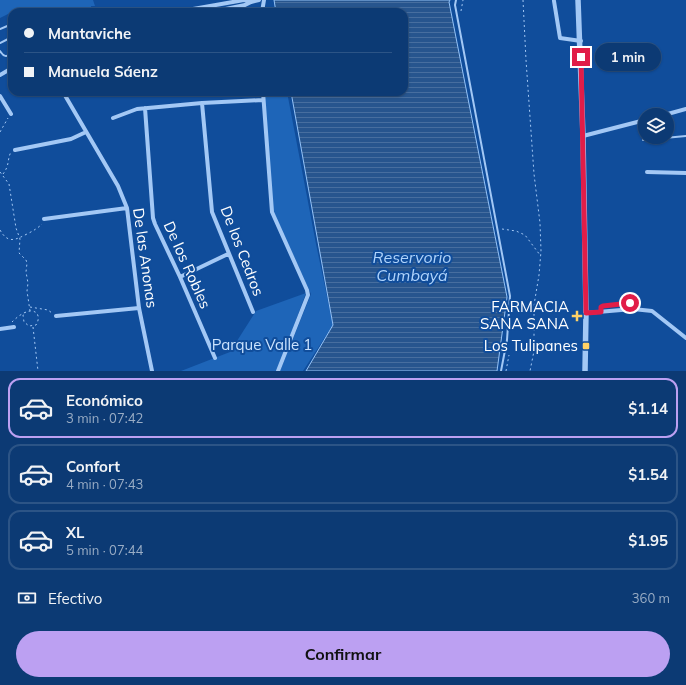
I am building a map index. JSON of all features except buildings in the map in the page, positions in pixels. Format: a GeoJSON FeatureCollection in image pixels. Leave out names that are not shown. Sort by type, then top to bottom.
{"type":"FeatureCollection","features":[{"type":"Feature","properties":{"kind":"street"},"geometry":{"type":"LineString","coordinates":[[199,8],[244,0],[251,2]]}},
{"type":"Feature","properties":{"kind":"street"},"geometry":{"type":"LineString","coordinates":[[234,8],[245,6],[251,2],[259,0]]}},
{"type":"Feature","properties":{"kind":"street"},"geometry":{"type":"LineString","coordinates":[[578,0],[581,41],[586,371]]}},
{"type":"Feature","properties":{"kind":"street"},"geometry":{"type":"LineString","coordinates":[[554,1],[560,38],[581,41]]}},
{"type":"Feature","properties":{"kind":"street"},"geometry":{"type":"LineString","coordinates":[[0,96],[11,114]]}},
{"type":"Feature","properties":{"kind":"street","name":"De las Anonas"},"geometry":{"type":"LineString","coordinates":[[65,96],[118,186],[127,208],[139,308],[152,371]]}},
{"type":"Feature","properties":{"kind":"street"},"geometry":{"type":"LineString","coordinates":[[263,96],[272,212],[308,290],[308,295],[278,371]]}},
{"type":"Feature","properties":{"kind":"street"},"geometry":{"type":"LineString","coordinates":[[113,118],[130,111],[145,108],[263,100]]}},
{"type":"Feature","properties":{"kind":"street","name":"De los Cedros"},"geometry":{"type":"LineString","coordinates":[[202,103],[212,212],[253,312]]}},
{"type":"Feature","properties":{"kind":"street","name":"De los Robles"},"geometry":{"type":"LineString","coordinates":[[145,108],[153,218],[215,358]]}},
{"type":"Feature","properties":{"kind":"street"},"geometry":{"type":"LineString","coordinates":[[674,112],[686,109]]}},
{"type":"Feature","properties":{"kind":"street"},"geometry":{"type":"LineString","coordinates":[[583,136],[638,122]]}},
{"type":"Feature","properties":{"kind":"street"},"geometry":{"type":"LineString","coordinates":[[15,150],[72,139],[86,132]]}},
{"type":"Feature","properties":{"kind":"street"},"geometry":{"type":"LineString","coordinates":[[647,172],[686,173]]}},
{"type":"Feature","properties":{"kind":"street"},"geometry":{"type":"LineString","coordinates":[[44,219],[127,208]]}},
{"type":"Feature","properties":{"kind":"street"},"geometry":{"type":"LineString","coordinates":[[180,277],[228,254]]}},
{"type":"Feature","properties":{"kind":"street"},"geometry":{"type":"LineString","coordinates":[[56,316],[139,308]]}},
{"type":"Feature","properties":{"kind":"street"},"geometry":{"type":"LineString","coordinates":[[586,313],[633,309],[652,311],[686,338]]}},
{"type":"Feature","properties":{"kind":"street"},"geometry":{"type":"LineString","coordinates":[[0,329],[14,327]]}},
{"type":"Feature","properties":{"kind":"lane"},"geometry":{"type":"LineString","coordinates":[[456,0],[454,6],[510,296],[507,340],[501,371]]}},
{"type":"Feature","properties":{"kind":"lane"},"geometry":{"type":"LineString","coordinates":[[0,51],[4,56],[8,56]]}},
{"type":"Feature","properties":{"kind":"lane"},"geometry":{"type":"LineString","coordinates":[[674,137],[686,136]]}},
{"type":"Feature","properties":{"kind":"path"},"geometry":{"type":"LineString","coordinates":[[524,0],[526,60],[534,174],[540,223],[540,257],[534,305],[534,351],[530,371]]}},
{"type":"Feature","properties":{"kind":"path"},"geometry":{"type":"LineString","coordinates":[[0,132],[11,114]]}},
{"type":"Feature","properties":{"kind":"path"},"geometry":{"type":"LineString","coordinates":[[2,175],[9,163],[10,153],[15,150]]}},
{"type":"Feature","properties":{"kind":"path"},"geometry":{"type":"LineString","coordinates":[[0,172],[9,184],[16,228],[20,238],[19,253],[26,260],[27,264],[27,291],[30,311]]}},
{"type":"Feature","properties":{"kind":"path"},"geometry":{"type":"LineString","coordinates":[[0,230],[4,237],[15,240],[38,228],[44,219]]}},
{"type":"Feature","properties":{"kind":"path"},"geometry":{"type":"LineString","coordinates":[[502,229],[516,231],[525,235],[540,257]]}},
{"type":"Feature","properties":{"kind":"path"},"geometry":{"type":"LineString","coordinates":[[30,307],[48,310],[56,316]]}},
{"type":"Feature","properties":{"kind":"path"},"geometry":{"type":"LineString","coordinates":[[8,328],[14,319],[30,311],[36,312],[39,318],[38,322],[33,326]]}},
{"type":"Feature","properties":{"kind":"path"},"geometry":{"type":"LineString","coordinates":[[26,312],[23,315],[24,322],[29,326],[33,326]]}},
{"type":"Feature","properties":{"kind":"path"},"geometry":{"type":"LineString","coordinates":[[33,326],[38,371]]}},
{"type":"Feature","properties":{"kind":"green space"},"geometry":{"type":"Polygon","coordinates":[[[0,0],[93,0],[95,6],[91,6],[91,8],[8,8],[8,14],[0,18],[0,0]]]}},
{"type":"Feature","properties":{"kind":"green space"},"geometry":{"type":"Polygon","coordinates":[[[262,96],[288,96],[333,325],[303,371],[280,371],[311,294],[273,211],[262,96]]]}},
{"type":"Feature","properties":{"kind":"green space","name":"Parque Valle 1"},"geometry":{"type":"Polygon","coordinates":[[[306,293],[277,371],[181,371],[230,352],[256,311],[306,293]]]}},
{"type":"Feature","properties":{"kind":"water","name":"Reservorio Cumbayá"},"geometry":{"type":"Polygon","coordinates":[[[274,0],[450,0],[449,2],[507,297],[497,371],[306,371],[333,325],[292,96],[408,96],[408,8],[275,8],[274,0]]]}},
{"type":"Feature","properties":{"kind":"place","name":"FARMACIA SANA SANA"},"geometry":{"type":"Point","coordinates":[577,316]}},
{"type":"Feature","properties":{"kind":"place","name":"Los Tulipanes"},"geometry":{"type":"Point","coordinates":[586,346]}},
{"type":"Feature","properties":{"kind":"route"},"geometry":{"type":"LineString","coordinates":[[581,57],[586,313],[601,312],[601,307],[603,306],[630,303]]}}]}
